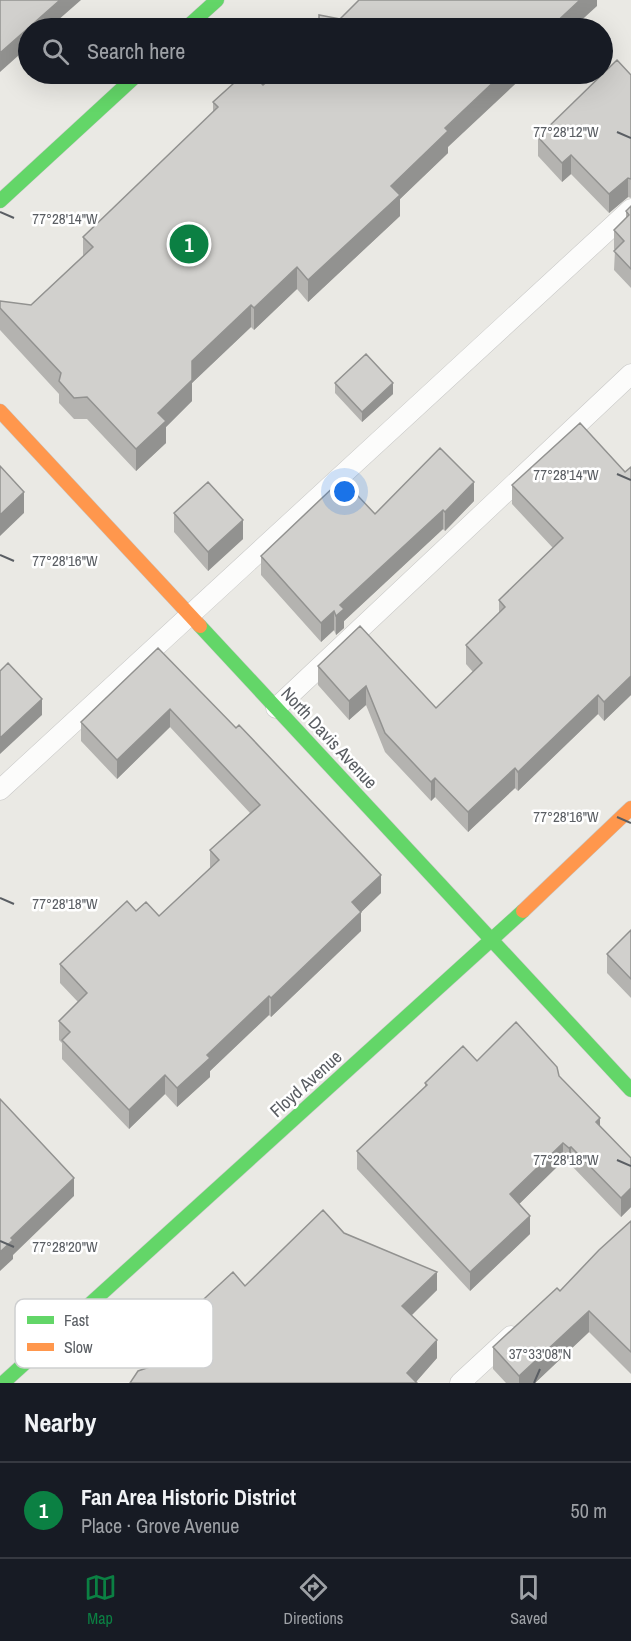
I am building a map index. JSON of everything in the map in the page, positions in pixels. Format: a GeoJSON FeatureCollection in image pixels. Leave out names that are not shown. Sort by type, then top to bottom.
{"type":"FeatureCollection","features":[{"type":"Feature","properties":{"kind":"street"},"geometry":{"type":"LineString","coordinates":[[197,18],[217,0]]}},
{"type":"Feature","properties":{"kind":"street"},"geometry":{"type":"LineString","coordinates":[[0,201],[127,84]]}},
{"type":"Feature","properties":{"kind":"street","name":"North Davis Avenue"},"geometry":{"type":"LineString","coordinates":[[0,411],[631,1090]]}},
{"type":"Feature","properties":{"kind":"street","name":"Floyd Avenue"},"geometry":{"type":"LineString","coordinates":[[96,1299],[492,940],[631,808]]}},
{"type":"Feature","properties":{"kind":"street","name":"Floyd Avenue"},"geometry":{"type":"LineString","coordinates":[[3,1383],[20,1368]]}},
{"type":"Feature","properties":{"kind":"lane"},"geometry":{"type":"LineString","coordinates":[[0,790],[631,209]]}},
{"type":"Feature","properties":{"kind":"lane"},"geometry":{"type":"LineString","coordinates":[[276,708],[631,374]]}},
{"type":"Feature","properties":{"kind":"lane"},"geometry":{"type":"LineString","coordinates":[[460,1383],[529,1320]]}},
{"type":"Feature","properties":{"kind":"building"},"geometry":{"type":"Polygon","coordinates":[[[0,0],[60,0],[40,18],[18,18],[18,37],[0,53],[0,0]]]}},
{"type":"Feature","properties":{"kind":"building"},"geometry":{"type":"Polygon","coordinates":[[[359,0],[580,0],[561,18],[341,18],[359,0]]]}},
{"type":"Feature","properties":{"kind":"building"},"geometry":{"type":"Polygon","coordinates":[[[319,15],[335,18],[319,18],[319,15]]]}},
{"type":"Feature","properties":{"kind":"building"},"geometry":{"type":"Polygon","coordinates":[[[617,60],[631,75],[631,179],[628,178],[609,194],[571,155],[562,163],[538,137],[592,84],[613,84],[613,64],[617,60]]]}},
{"type":"Feature","properties":{"kind":"building"},"geometry":{"type":"Polygon","coordinates":[[[233,84],[491,84],[445,128],[448,131],[391,186],[400,195],[308,280],[297,267],[254,308],[251,305],[192,361],[192,380],[158,413],[166,421],[136,449],[87,397],[74,398],[59,381],[61,373],[0,308],[0,301],[31,305],[93,247],[83,237],[218,107],[213,102],[233,84]]]}},
{"type":"Feature","properties":{"kind":"building"},"geometry":{"type":"Polygon","coordinates":[[[631,206],[631,269],[614,251],[624,241],[614,230],[629,215],[626,211],[631,206]]]}},
{"type":"Feature","properties":{"kind":"building"},"geometry":{"type":"Polygon","coordinates":[[[366,354],[393,383],[362,412],[335,383],[366,354]]]}},
{"type":"Feature","properties":{"kind":"building"},"geometry":{"type":"Polygon","coordinates":[[[580,423],[625,472],[631,467],[631,676],[604,702],[598,695],[518,772],[515,768],[468,812],[435,778],[431,782],[385,733],[366,686],[349,701],[318,666],[360,626],[436,708],[482,663],[466,645],[505,607],[499,600],[563,538],[512,485],[580,423]]]}},
{"type":"Feature","properties":{"kind":"building"},"geometry":{"type":"Polygon","coordinates":[[[440,448],[474,482],[445,512],[443,510],[340,605],[344,609],[336,616],[334,611],[321,623],[261,556],[342,479],[375,514],[440,448]]]}},
{"type":"Feature","properties":{"kind":"building"},"geometry":{"type":"Polygon","coordinates":[[[0,466],[24,492],[0,515],[0,466]]]}},
{"type":"Feature","properties":{"kind":"building"},"geometry":{"type":"Polygon","coordinates":[[[208,482],[243,520],[208,552],[174,513],[208,482]]]}},
{"type":"Feature","properties":{"kind":"building"},"geometry":{"type":"Polygon","coordinates":[[[158,648],[236,728],[239,725],[381,875],[352,902],[361,912],[207,1055],[210,1058],[177,1088],[165,1075],[129,1110],[62,1040],[70,1032],[59,1021],[87,993],[60,964],[127,901],[136,911],[146,902],[159,916],[219,860],[210,850],[260,805],[170,709],[117,760],[81,722],[158,648]]]}},
{"type":"Feature","properties":{"kind":"building"},"geometry":{"type":"Polygon","coordinates":[[[8,663],[42,699],[0,738],[0,671],[8,663]]]}},
{"type":"Feature","properties":{"kind":"building"},"geometry":{"type":"Polygon","coordinates":[[[631,930],[631,979],[607,954],[631,930]]]}},
{"type":"Feature","properties":{"kind":"building"},"geometry":{"type":"Polygon","coordinates":[[[516,1022],[557,1067],[559,1076],[600,1118],[596,1122],[631,1158],[631,1188],[621,1198],[571,1147],[563,1143],[510,1194],[530,1216],[470,1272],[357,1151],[427,1085],[425,1083],[463,1046],[477,1061],[516,1022]]]}},
{"type":"Feature","properties":{"kind":"building"},"geometry":{"type":"Polygon","coordinates":[[[0,1099],[74,1178],[11,1238],[13,1240],[0,1252],[0,1099]]]}},
{"type":"Feature","properties":{"kind":"building"},"geometry":{"type":"Polygon","coordinates":[[[323,1210],[344,1233],[437,1272],[402,1306],[437,1340],[407,1373],[417,1383],[130,1383],[138,1371],[147,1368],[213,1368],[213,1299],[204,1299],[233,1272],[245,1286],[323,1210]]]}},
{"type":"Feature","properties":{"kind":"building"},"geometry":{"type":"Polygon","coordinates":[[[631,1221],[631,1352],[589,1311],[519,1376],[493,1347],[557,1288],[560,1291],[599,1250],[631,1221]]]}},
{"type":"Feature","properties":{"kind":"traffic: fast"},"geometry":{"type":"LineString","coordinates":[[197,18],[217,0]]}},
{"type":"Feature","properties":{"kind":"traffic: fast"},"geometry":{"type":"LineString","coordinates":[[0,201],[127,84]]}},
{"type":"Feature","properties":{"kind":"traffic: fast"},"geometry":{"type":"LineString","coordinates":[[200,626],[631,1090]]}},
{"type":"Feature","properties":{"kind":"traffic: fast"},"geometry":{"type":"LineString","coordinates":[[96,1299],[523,911]]}},
{"type":"Feature","properties":{"kind":"traffic: fast"},"geometry":{"type":"LineString","coordinates":[[3,1383],[20,1368]]}},
{"type":"Feature","properties":{"kind":"traffic: slow"},"geometry":{"type":"LineString","coordinates":[[0,411],[200,626]]}},
{"type":"Feature","properties":{"kind":"traffic: slow"},"geometry":{"type":"LineString","coordinates":[[523,911],[631,808]]}},
{"type":"Feature","properties":{"kind":"place","name":"Fan Area Historic District"},"geometry":{"type":"Point","coordinates":[189,244]}}]}
